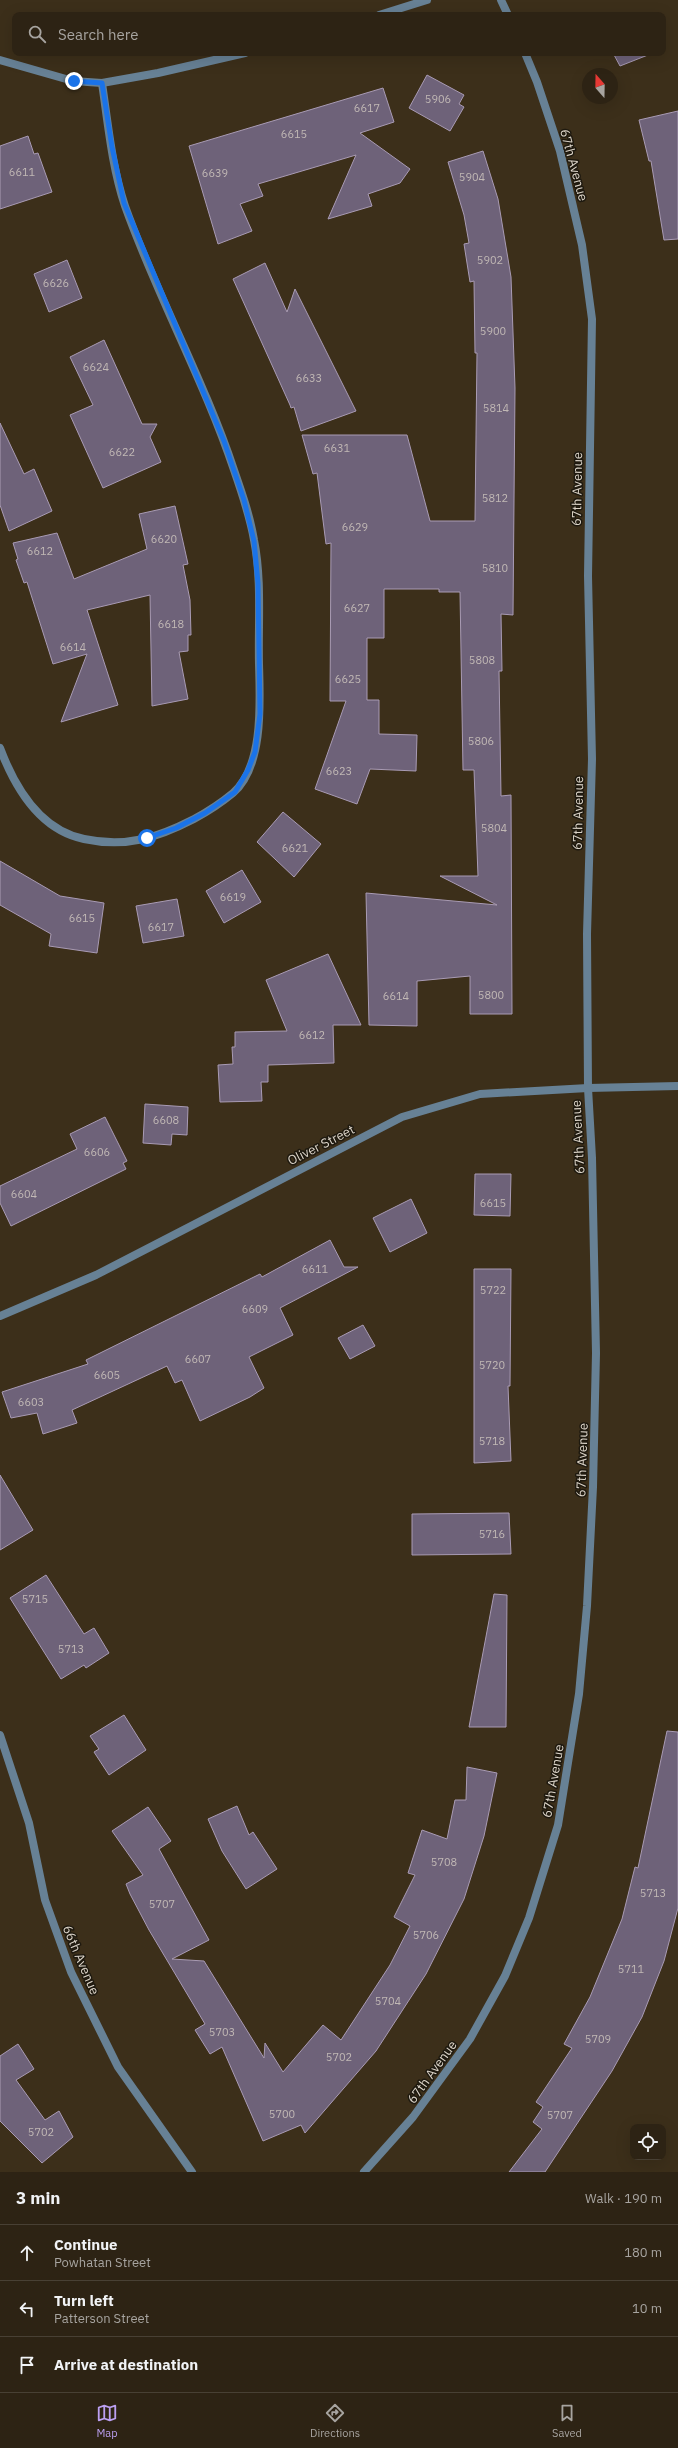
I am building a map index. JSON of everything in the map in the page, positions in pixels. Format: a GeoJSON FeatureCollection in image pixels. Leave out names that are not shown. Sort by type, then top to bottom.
{"type":"FeatureCollection","features":[{"type":"Feature","properties":{"kind":"street"},"geometry":{"type":"LineString","coordinates":[[389,12],[427,0]]}},
{"type":"Feature","properties":{"kind":"street"},"geometry":{"type":"LineString","coordinates":[[501,0],[507,12]]}},
{"type":"Feature","properties":{"kind":"street"},"geometry":{"type":"LineString","coordinates":[[0,60],[74,81],[102,83],[158,73],[231,56]]}},
{"type":"Feature","properties":{"kind":"street","name":"67th Avenue"},"geometry":{"type":"LineString","coordinates":[[364,2172],[413,2117],[474,2033],[505,1976],[526,1925],[558,1825],[579,1694],[587,1606],[593,1487],[596,1353],[592,1158],[588,1088],[587,934],[592,759],[588,576],[592,319],[582,245],[560,151],[537,82],[526,56]]}},
{"type":"Feature","properties":{"kind":"street"},"geometry":{"type":"LineString","coordinates":[[0,748],[26,800],[39,816],[56,828],[79,838],[102,843],[122,844],[147,838],[176,828],[235,792],[248,770],[255,752],[260,714],[258,583],[254,541],[244,500],[224,441],[124,203],[112,147],[102,83]]}},
{"type":"Feature","properties":{"kind":"street","name":"Oliver Street"},"geometry":{"type":"LineString","coordinates":[[0,1316],[96,1275],[402,1117],[480,1094],[588,1088],[678,1086]]}},
{"type":"Feature","properties":{"kind":"street","name":"66th Avenue"},"geometry":{"type":"LineString","coordinates":[[0,1735],[29,1823],[45,1900],[71,1972],[118,2067],[192,2172]]}},
{"type":"Feature","properties":{"kind":"building"},"geometry":{"type":"Polygon","coordinates":[[[615,56],[645,56],[620,66],[615,56]]]}},
{"type":"Feature","properties":{"kind":"building"},"geometry":{"type":"Polygon","coordinates":[[[427,75],[464,95],[459,104],[464,107],[450,131],[409,108],[427,75]]]}},
{"type":"Feature","properties":{"kind":"building"},"geometry":{"type":"Polygon","coordinates":[[[383,88],[394,122],[360,133],[410,169],[400,183],[368,194],[372,206],[328,219],[356,155],[258,184],[263,196],[240,204],[252,231],[218,244],[189,146],[383,88]]]}},
{"type":"Feature","properties":{"kind":"building"},"geometry":{"type":"Polygon","coordinates":[[[678,111],[678,239],[664,240],[651,161],[649,161],[639,120],[678,111]]]}},
{"type":"Feature","properties":{"kind":"building"},"geometry":{"type":"Polygon","coordinates":[[[28,136],[34,154],[38,153],[52,192],[0,209],[0,146],[28,136]]]}},
{"type":"Feature","properties":{"kind":"building"},"geometry":{"type":"Polygon","coordinates":[[[483,151],[498,199],[511,277],[515,388],[513,615],[501,614],[502,671],[499,671],[501,796],[511,795],[512,1014],[470,1014],[470,976],[417,981],[417,1026],[369,1025],[366,893],[497,905],[440,876],[478,876],[474,770],[463,770],[460,592],[439,592],[439,589],[384,589],[384,638],[367,638],[367,700],[379,700],[379,734],[417,735],[416,771],[370,769],[357,804],[315,789],[346,701],[330,701],[331,543],[326,544],[317,473],[313,474],[302,435],[407,435],[430,521],[475,521],[477,353],[475,353],[474,281],[470,282],[464,244],[469,243],[464,215],[448,162],[483,151]]]}},
{"type":"Feature","properties":{"kind":"building"},"geometry":{"type":"Polygon","coordinates":[[[67,260],[82,298],[49,312],[34,274],[67,260]]]}},
{"type":"Feature","properties":{"kind":"building"},"geometry":{"type":"Polygon","coordinates":[[[265,263],[287,312],[295,289],[356,411],[301,431],[294,407],[291,408],[233,279],[265,263]]]}},
{"type":"Feature","properties":{"kind":"building"},"geometry":{"type":"Polygon","coordinates":[[[104,340],[142,424],[157,424],[150,437],[161,462],[103,488],[70,415],[93,405],[70,357],[104,340]]]}},
{"type":"Feature","properties":{"kind":"building"},"geometry":{"type":"Polygon","coordinates":[[[0,423],[24,474],[34,469],[52,511],[9,531],[0,505],[0,423]]]}},
{"type":"Feature","properties":{"kind":"building"},"geometry":{"type":"Polygon","coordinates":[[[175,506],[188,564],[183,565],[190,600],[191,635],[188,635],[188,651],[179,652],[188,699],[152,706],[150,595],[87,610],[118,705],[61,722],[87,654],[53,664],[27,582],[24,583],[16,560],[18,559],[13,543],[57,533],[74,579],[147,549],[139,514],[175,506]]]}},
{"type":"Feature","properties":{"kind":"building"},"geometry":{"type":"Polygon","coordinates":[[[283,812],[321,844],[294,877],[257,842],[283,812]]]}},
{"type":"Feature","properties":{"kind":"building"},"geometry":{"type":"Polygon","coordinates":[[[0,861],[60,896],[104,903],[97,953],[49,946],[51,934],[0,905],[0,861]]]}},
{"type":"Feature","properties":{"kind":"building"},"geometry":{"type":"Polygon","coordinates":[[[242,870],[261,902],[224,923],[206,891],[242,870]]]}},
{"type":"Feature","properties":{"kind":"building"},"geometry":{"type":"Polygon","coordinates":[[[177,899],[184,936],[143,943],[136,906],[177,899]]]}},
{"type":"Feature","properties":{"kind":"building"},"geometry":{"type":"Polygon","coordinates":[[[328,954],[361,1025],[333,1025],[334,1063],[268,1065],[268,1082],[261,1082],[262,1101],[220,1102],[218,1065],[233,1064],[232,1047],[235,1047],[235,1032],[287,1031],[266,980],[328,954]]]}},
{"type":"Feature","properties":{"kind":"building"},"geometry":{"type":"Polygon","coordinates":[[[145,1104],[188,1107],[187,1135],[172,1134],[171,1145],[143,1143],[145,1104]]]}},
{"type":"Feature","properties":{"kind":"building"},"geometry":{"type":"Polygon","coordinates":[[[105,1117],[127,1161],[123,1163],[126,1169],[11,1226],[0,1203],[0,1186],[77,1149],[70,1134],[105,1117]]]}},
{"type":"Feature","properties":{"kind":"building"},"geometry":{"type":"Polygon","coordinates":[[[475,1174],[511,1174],[510,1216],[474,1215],[475,1174]]]}},
{"type":"Feature","properties":{"kind":"building"},"geometry":{"type":"Polygon","coordinates":[[[411,1199],[427,1233],[390,1252],[373,1218],[411,1199]]]}},
{"type":"Feature","properties":{"kind":"building"},"geometry":{"type":"Polygon","coordinates":[[[330,1240],[344,1267],[358,1267],[280,1308],[293,1335],[249,1357],[264,1388],[250,1397],[200,1421],[182,1380],[175,1383],[167,1366],[72,1410],[77,1423],[43,1434],[37,1413],[11,1418],[2,1392],[88,1364],[86,1360],[260,1274],[262,1277],[330,1240]]]}},
{"type":"Feature","properties":{"kind":"building"},"geometry":{"type":"Polygon","coordinates":[[[474,1269],[511,1269],[510,1386],[508,1386],[511,1461],[474,1463],[474,1269]]]}},
{"type":"Feature","properties":{"kind":"building"},"geometry":{"type":"Polygon","coordinates":[[[363,1325],[375,1346],[350,1359],[338,1338],[363,1325]]]}},
{"type":"Feature","properties":{"kind":"building"},"geometry":{"type":"Polygon","coordinates":[[[0,1475],[33,1530],[0,1550],[0,1475]]]}},
{"type":"Feature","properties":{"kind":"building"},"geometry":{"type":"Polygon","coordinates":[[[509,1513],[511,1554],[412,1555],[412,1514],[509,1513]]]}},
{"type":"Feature","properties":{"kind":"building"},"geometry":{"type":"Polygon","coordinates":[[[46,1575],[84,1634],[94,1628],[109,1653],[86,1668],[84,1665],[61,1679],[10,1598],[46,1575]]]}},
{"type":"Feature","properties":{"kind":"building"},"geometry":{"type":"Polygon","coordinates":[[[494,1594],[507,1595],[506,1727],[469,1727],[494,1594]]]}},
{"type":"Feature","properties":{"kind":"building"},"geometry":{"type":"Polygon","coordinates":[[[124,1715],[146,1750],[109,1775],[94,1752],[99,1749],[90,1736],[124,1715]]]}},
{"type":"Feature","properties":{"kind":"building"},"geometry":{"type":"Polygon","coordinates":[[[667,1731],[678,1732],[678,1908],[664,1961],[642,2017],[612,2071],[545,2172],[509,2172],[542,2129],[533,2122],[543,2107],[536,2102],[572,2048],[564,2044],[590,1997],[622,1919],[635,1867],[638,1868],[667,1731]]]}},
{"type":"Feature","properties":{"kind":"building"},"geometry":{"type":"Polygon","coordinates":[[[467,1767],[497,1773],[484,1836],[464,1899],[426,1974],[376,2051],[305,2133],[301,2125],[263,2141],[222,2047],[210,2054],[195,2030],[205,2024],[149,1930],[126,1884],[143,1875],[112,1831],[148,1807],[171,1841],[159,1849],[209,1940],[172,1959],[204,1961],[264,2058],[265,2043],[283,2072],[323,2025],[341,2040],[390,1965],[410,1926],[394,1917],[415,1875],[408,1873],[422,1830],[447,1839],[455,1800],[466,1800],[467,1767]]]}},
{"type":"Feature","properties":{"kind":"building"},"geometry":{"type":"Polygon","coordinates":[[[237,1806],[249,1835],[253,1832],[277,1869],[246,1889],[222,1851],[208,1819],[237,1806]]]}},
{"type":"Feature","properties":{"kind":"building"},"geometry":{"type":"Polygon","coordinates":[[[18,2044],[34,2069],[16,2080],[45,2120],[59,2111],[73,2137],[42,2163],[0,2121],[0,2056],[18,2044]]]}},
{"type":"Feature","properties":{"kind":"route"},"geometry":{"type":"LineString","coordinates":[[74,81],[102,83],[112,147],[124,203],[154,278],[224,441],[244,500],[254,541],[258,583],[260,714],[255,752],[248,770],[235,792],[205,813],[176,828],[147,838]]}}]}
